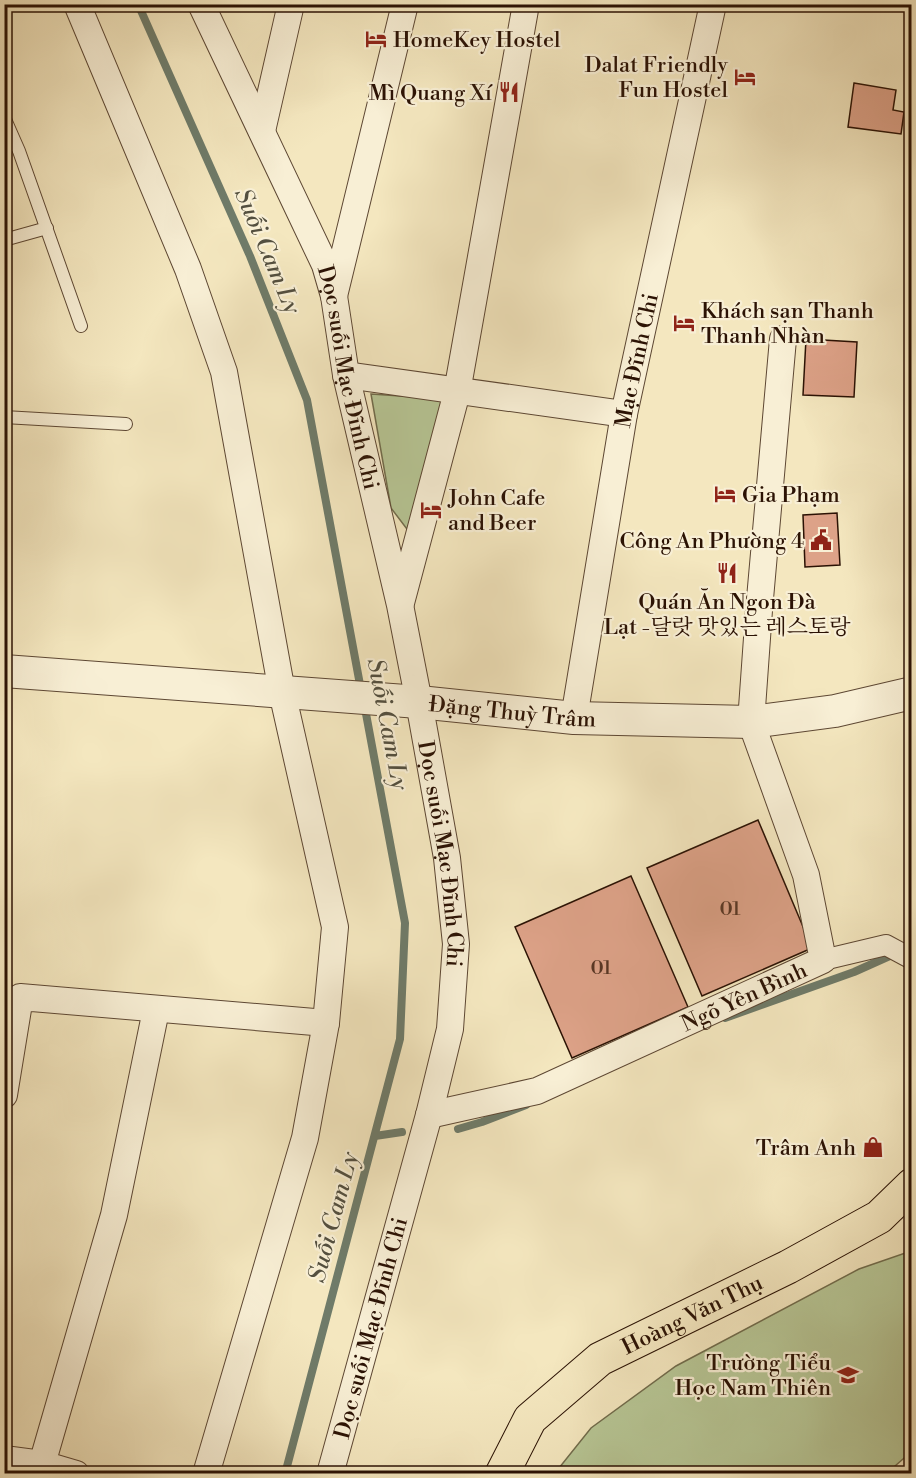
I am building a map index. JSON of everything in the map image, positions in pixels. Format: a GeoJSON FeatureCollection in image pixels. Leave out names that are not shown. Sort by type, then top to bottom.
{"type":"FeatureCollection","features":[{"type":"Feature","properties":{"kind":"main road","name":"Hoàng Văn Thụ"},"geometry":{"type":"LineString","coordinates":[[502,1473],[530,1419],[600,1359],[788,1267],[879,1217],[912,1185]]}},
{"type":"Feature","properties":{"kind":"street"},"geometry":{"type":"LineString","coordinates":[[76,4],[188,269],[224,372],[282,692],[335,927],[326,1023],[305,1138],[206,1473]]}},
{"type":"Feature","properties":{"kind":"street","name":"Dọc suối Mạc Đĩnh Chi"},"geometry":{"type":"LineString","coordinates":[[201,4],[325,265],[334,296],[346,375],[400,605],[419,702],[447,858],[456,944],[450,1029],[429,1115],[330,1473]]}},
{"type":"Feature","properties":{"kind":"street"},"geometry":{"type":"LineString","coordinates":[[262,131],[291,4]]}},
{"type":"Feature","properties":{"kind":"street"},"geometry":{"type":"LineString","coordinates":[[334,296],[405,4]]}},
{"type":"Feature","properties":{"kind":"street"},"geometry":{"type":"LineString","coordinates":[[400,605],[457,392],[526,4]]}},
{"type":"Feature","properties":{"kind":"street","name":"Mạc Đĩnh Chi"},"geometry":{"type":"LineString","coordinates":[[574,718],[624,414],[713,4]]}},
{"type":"Feature","properties":{"kind":"street"},"geometry":{"type":"LineString","coordinates":[[751,722],[783,339]]}},
{"type":"Feature","properties":{"kind":"street"},"geometry":{"type":"LineString","coordinates":[[346,375],[624,414]]}},
{"type":"Feature","properties":{"kind":"street","name":"Đặng Thuỳ Trâm"},"geometry":{"type":"LineString","coordinates":[[4,670],[419,702],[574,718],[751,722],[835,711],[912,693]]}},
{"type":"Feature","properties":{"kind":"street","name":"Ngõ Yên Bình"},"geometry":{"type":"LineString","coordinates":[[429,1115],[537,1091],[823,960],[806,875],[751,722]]}},
{"type":"Feature","properties":{"kind":"street"},"geometry":{"type":"LineString","coordinates":[[823,960],[886,945],[912,959]]}},
{"type":"Feature","properties":{"kind":"street"},"geometry":{"type":"LineString","coordinates":[[4,1095],[20,997],[326,1023]]}},
{"type":"Feature","properties":{"kind":"street"},"geometry":{"type":"LineString","coordinates":[[42,1464],[114,1215],[156,1010]]}},
{"type":"Feature","properties":{"kind":"street"},"geometry":{"type":"LineString","coordinates":[[11,1464],[42,1464],[76,1473]]}},
{"type":"Feature","properties":{"kind":"lane"},"geometry":{"type":"LineString","coordinates":[[4,117],[81,326]]}},
{"type":"Feature","properties":{"kind":"lane"},"geometry":{"type":"LineString","coordinates":[[4,240],[46,228]]}},
{"type":"Feature","properties":{"kind":"lane"},"geometry":{"type":"LineString","coordinates":[[4,417],[126,424]]}},
{"type":"Feature","properties":{"kind":"green space"},"geometry":{"type":"Polygon","coordinates":[[[371,394],[444,399],[413,537],[391,508],[371,394]]]}},
{"type":"Feature","properties":{"kind":"green space"},"geometry":{"type":"Polygon","coordinates":[[[911,1251],[911,1452],[887,1473],[555,1473],[591,1428],[676,1366],[859,1269],[911,1251]]]}},
{"type":"Feature","properties":{"kind":"building"},"geometry":{"type":"Polygon","coordinates":[[[854,83],[896,90],[893,110],[904,112],[901,134],[848,127],[854,83]]]}},
{"type":"Feature","properties":{"kind":"building"},"geometry":{"type":"Polygon","coordinates":[[[806,339],[857,342],[854,397],[803,395],[806,339]]]}},
{"type":"Feature","properties":{"kind":"building","name":"Công An Phường 4"},"geometry":{"type":"Polygon","coordinates":[[[837,513],[840,565],[805,567],[803,515],[837,513]]]}},
{"type":"Feature","properties":{"kind":"building"},"geometry":{"type":"Polygon","coordinates":[[[758,820],[812,948],[702,996],[647,868],[758,820]]]}},
{"type":"Feature","properties":{"kind":"building"},"geometry":{"type":"Polygon","coordinates":[[[631,876],[688,1007],[572,1058],[515,927],[631,876]]]}},
{"type":"Feature","properties":{"kind":"waterway","name":"Suối Cam Ly"},"geometry":{"type":"LineString","coordinates":[[138,4],[250,256],[307,400],[361,690]]}},
{"type":"Feature","properties":{"kind":"waterway","name":"Suối Cam Ly"},"geometry":{"type":"LineString","coordinates":[[285,1474],[400,1039],[405,923],[364,703]]}},
{"type":"Feature","properties":{"kind":"waterway"},"geometry":{"type":"LineString","coordinates":[[725,1018],[854,972],[912,946]]}},
{"type":"Feature","properties":{"kind":"waterway"},"geometry":{"type":"LineString","coordinates":[[458,1129],[526,1105]]}},
{"type":"Feature","properties":{"kind":"waterway"},"geometry":{"type":"LineString","coordinates":[[375,1136],[402,1132]]}},
{"type":"Feature","properties":{"kind":"place","name":"HomeKey Hostel"},"geometry":{"type":"Point","coordinates":[376,39]}},
{"type":"Feature","properties":{"kind":"place","name":"Dalat Friendly Fun Hostel"},"geometry":{"type":"Point","coordinates":[745,77]}},
{"type":"Feature","properties":{"kind":"place","name":"Mì Quang Xí"},"geometry":{"type":"Point","coordinates":[509,92]}},
{"type":"Feature","properties":{"kind":"place","name":"Khách sạn Thanh Thanh Nhàn"},"geometry":{"type":"Point","coordinates":[684,323]}},
{"type":"Feature","properties":{"kind":"place","name":"Gia Phạm"},"geometry":{"type":"Point","coordinates":[725,494]}},
{"type":"Feature","properties":{"kind":"place","name":"John Cafe and Beer"},"geometry":{"type":"Point","coordinates":[431,510]}},
{"type":"Feature","properties":{"kind":"place","name":"Công An Phường 4"},"geometry":{"type":"Point","coordinates":[821,540]}},
{"type":"Feature","properties":{"kind":"place","name":"Quán Ăn Ngon Đà Lạt -달랏 맛있는 레스토랑"},"geometry":{"type":"Point","coordinates":[727,573]}},
{"type":"Feature","properties":{"kind":"place","name":"Trâm Anh"},"geometry":{"type":"Point","coordinates":[873,1147]}},
{"type":"Feature","properties":{"kind":"place","name":"Trường Tiểu Học Nam Thiên"},"geometry":{"type":"Point","coordinates":[848,1375]}}]}
